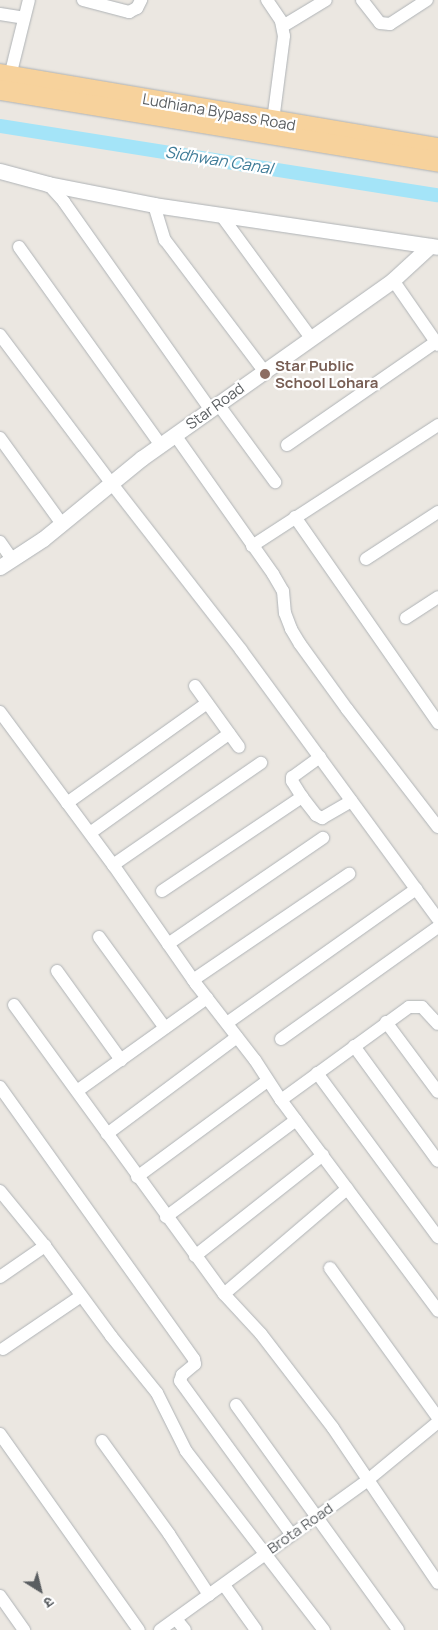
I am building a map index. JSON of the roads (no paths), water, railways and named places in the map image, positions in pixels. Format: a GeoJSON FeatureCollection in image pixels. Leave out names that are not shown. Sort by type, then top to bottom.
{"type":"FeatureCollection","features":[{"type":"Feature","properties":{"kind":"highway","name":"Ludhiana Bypass Road"},"geometry":{"type":"LineString","coordinates":[[3,80],[438,148]]}},
{"type":"Feature","properties":{"kind":"highway","name":"Ludhiana Bypass Road"},"geometry":{"type":"LineString","coordinates":[[3,80],[438,162]]}},
{"type":"Feature","properties":{"kind":"street"},"geometry":{"type":"LineString","coordinates":[[3,80],[29,0]]}},
{"type":"Feature","properties":{"kind":"street"},"geometry":{"type":"LineString","coordinates":[[83,0],[129,12],[137,8],[141,0]]}},
{"type":"Feature","properties":{"kind":"street"},"geometry":{"type":"LineString","coordinates":[[267,0],[283,26],[284,36],[273,121]]}},
{"type":"Feature","properties":{"kind":"street"},"geometry":{"type":"LineString","coordinates":[[283,26],[326,0]]}},
{"type":"Feature","properties":{"kind":"street"},"geometry":{"type":"LineString","coordinates":[[362,0],[380,23],[390,24],[427,0]]}},
{"type":"Feature","properties":{"kind":"street"},"geometry":{"type":"LineString","coordinates":[[0,14],[24,18]]}},
{"type":"Feature","properties":{"kind":"street"},"geometry":{"type":"LineString","coordinates":[[0,171],[48,184],[154,205],[434,247]]}},
{"type":"Feature","properties":{"kind":"street"},"geometry":{"type":"LineString","coordinates":[[48,184],[64,202],[214,406],[275,482]]}},
{"type":"Feature","properties":{"kind":"street"},"geometry":{"type":"LineString","coordinates":[[154,205],[165,240],[264,371]]}},
{"type":"Feature","properties":{"kind":"street"},"geometry":{"type":"LineString","coordinates":[[221,215],[312,338]]}},
{"type":"Feature","properties":{"kind":"street"},"geometry":{"type":"LineString","coordinates":[[20,247],[161,445]]}},
{"type":"Feature","properties":{"kind":"street","name":"Star Road"},"geometry":{"type":"LineString","coordinates":[[6,563],[62,524],[161,445],[393,280],[434,247]]}},
{"type":"Feature","properties":{"kind":"street"},"geometry":{"type":"LineString","coordinates":[[287,445],[437,343],[393,280]]}},
{"type":"Feature","properties":{"kind":"street"},"geometry":{"type":"LineString","coordinates":[[0,335],[112,484],[241,650],[438,919]]}},
{"type":"Feature","properties":{"kind":"street"},"geometry":{"type":"LineString","coordinates":[[252,546],[438,426]]}},
{"type":"Feature","properties":{"kind":"street"},"geometry":{"type":"LineString","coordinates":[[175,435],[283,591],[285,612],[290,628],[300,644],[438,828]]}},
{"type":"Feature","properties":{"kind":"street"},"geometry":{"type":"LineString","coordinates":[[0,438],[62,524]]}},
{"type":"Feature","properties":{"kind":"street"},"geometry":{"type":"LineString","coordinates":[[366,559],[438,512]]}},
{"type":"Feature","properties":{"kind":"street"},"geometry":{"type":"LineString","coordinates":[[295,517],[438,724]]}},
{"type":"Feature","properties":{"kind":"street"},"geometry":{"type":"LineString","coordinates":[[0,542],[6,563]]}},
{"type":"Feature","properties":{"kind":"street"},"geometry":{"type":"LineString","coordinates":[[406,618],[438,596]]}},
{"type":"Feature","properties":{"kind":"street"},"geometry":{"type":"LineString","coordinates":[[195,686],[239,747]]}},
{"type":"Feature","properties":{"kind":"street"},"geometry":{"type":"LineString","coordinates":[[67,803],[207,703]]}},
{"type":"Feature","properties":{"kind":"street"},"geometry":{"type":"LineString","coordinates":[[0,712],[90,833],[193,980],[438,1311]]}},
{"type":"Feature","properties":{"kind":"street"},"geometry":{"type":"LineString","coordinates":[[90,833],[229,734]]}},
{"type":"Feature","properties":{"kind":"street"},"geometry":{"type":"LineString","coordinates":[[320,757],[292,777],[302,797],[316,816],[322,818],[352,801]]}},
{"type":"Feature","properties":{"kind":"street"},"geometry":{"type":"LineString","coordinates":[[113,865],[261,763]]}},
{"type":"Feature","properties":{"kind":"street"},"geometry":{"type":"LineString","coordinates":[[162,891],[302,797]]}},
{"type":"Feature","properties":{"kind":"street"},"geometry":{"type":"LineString","coordinates":[[168,944],[323,838]]}},
{"type":"Feature","properties":{"kind":"street"},"geometry":{"type":"LineString","coordinates":[[193,980],[349,874]]}},
{"type":"Feature","properties":{"kind":"street"},"geometry":{"type":"LineString","coordinates":[[227,1024],[416,889]]}},
{"type":"Feature","properties":{"kind":"street"},"geometry":{"type":"LineString","coordinates":[[281,1039],[438,927]]}},
{"type":"Feature","properties":{"kind":"street"},"geometry":{"type":"LineString","coordinates":[[99,937],[165,1028]]}},
{"type":"Feature","properties":{"kind":"street"},"geometry":{"type":"LineString","coordinates":[[57,971],[121,1060]]}},
{"type":"Feature","properties":{"kind":"street"},"geometry":{"type":"LineString","coordinates":[[77,1091],[207,998]]}},
{"type":"Feature","properties":{"kind":"street"},"geometry":{"type":"LineString","coordinates":[[14,1005],[195,1256],[224,1294],[262,1334],[369,1480],[438,1583]]}},
{"type":"Feature","properties":{"kind":"street"},"geometry":{"type":"LineString","coordinates":[[281,1100],[409,1007],[422,1007],[438,1024]]}},
{"type":"Feature","properties":{"kind":"street"},"geometry":{"type":"LineString","coordinates":[[386,1022],[438,1092]]}},
{"type":"Feature","properties":{"kind":"street"},"geometry":{"type":"LineString","coordinates":[[107,1134],[237,1037]]}},
{"type":"Feature","properties":{"kind":"street"},"geometry":{"type":"LineString","coordinates":[[354,1046],[438,1161]]}},
{"type":"Feature","properties":{"kind":"street"},"geometry":{"type":"LineString","coordinates":[[317,1074],[438,1237]]}},
{"type":"Feature","properties":{"kind":"street"},"geometry":{"type":"LineString","coordinates":[[137,1176],[267,1081]]}},
{"type":"Feature","properties":{"kind":"street"},"geometry":{"type":"LineString","coordinates":[[0,1087],[194,1359],[195,1364],[182,1375],[180,1381],[291,1534]]}},
{"type":"Feature","properties":{"kind":"street"},"geometry":{"type":"LineString","coordinates":[[166,1217],[296,1120]]}},
{"type":"Feature","properties":{"kind":"street"},"geometry":{"type":"LineString","coordinates":[[195,1256],[323,1155]]}},
{"type":"Feature","properties":{"kind":"street"},"geometry":{"type":"LineString","coordinates":[[224,1294],[348,1189]]}},
{"type":"Feature","properties":{"kind":"street"},"geometry":{"type":"LineString","coordinates":[[2,1198],[45,1246],[81,1296],[157,1393],[186,1451],[324,1630]]}},
{"type":"Feature","properties":{"kind":"street"},"geometry":{"type":"LineString","coordinates":[[0,1277],[45,1246]]}},
{"type":"Feature","properties":{"kind":"street"},"geometry":{"type":"LineString","coordinates":[[330,1268],[438,1418]]}},
{"type":"Feature","properties":{"kind":"street"},"geometry":{"type":"LineString","coordinates":[[3,1348],[81,1296]]}},
{"type":"Feature","properties":{"kind":"street"},"geometry":{"type":"LineString","coordinates":[[236,1405],[398,1630]]}},
{"type":"Feature","properties":{"kind":"street","name":"Brota Road"},"geometry":{"type":"LineString","coordinates":[[160,1630],[224,1585],[264,1553],[369,1480],[438,1422]]}},
{"type":"Feature","properties":{"kind":"street"},"geometry":{"type":"LineString","coordinates":[[0,1434],[139,1630]]}},
{"type":"Feature","properties":{"kind":"street"},"geometry":{"type":"LineString","coordinates":[[102,1440],[170,1534],[209,1595]]}},
{"type":"Feature","properties":{"kind":"street"},"geometry":{"type":"LineString","coordinates":[[224,1585],[256,1630]]}},
{"type":"Feature","properties":{"kind":"street"},"geometry":{"type":"LineString","coordinates":[[0,1596],[24,1630]]}},
{"type":"Feature","properties":{"kind":"street"},"geometry":{"type":"LineString","coordinates":[[176,1619],[185,1630]]}},
{"type":"Feature","properties":{"kind":"waterway","name":"Sidhwan Canal"},"geometry":{"type":"LineString","coordinates":[[0,126],[438,195]]}},
{"type":"Feature","properties":{"kind":"place","name":"Star Public School Lohara"},"geometry":{"type":"Point","coordinates":[265,374]}}]}
